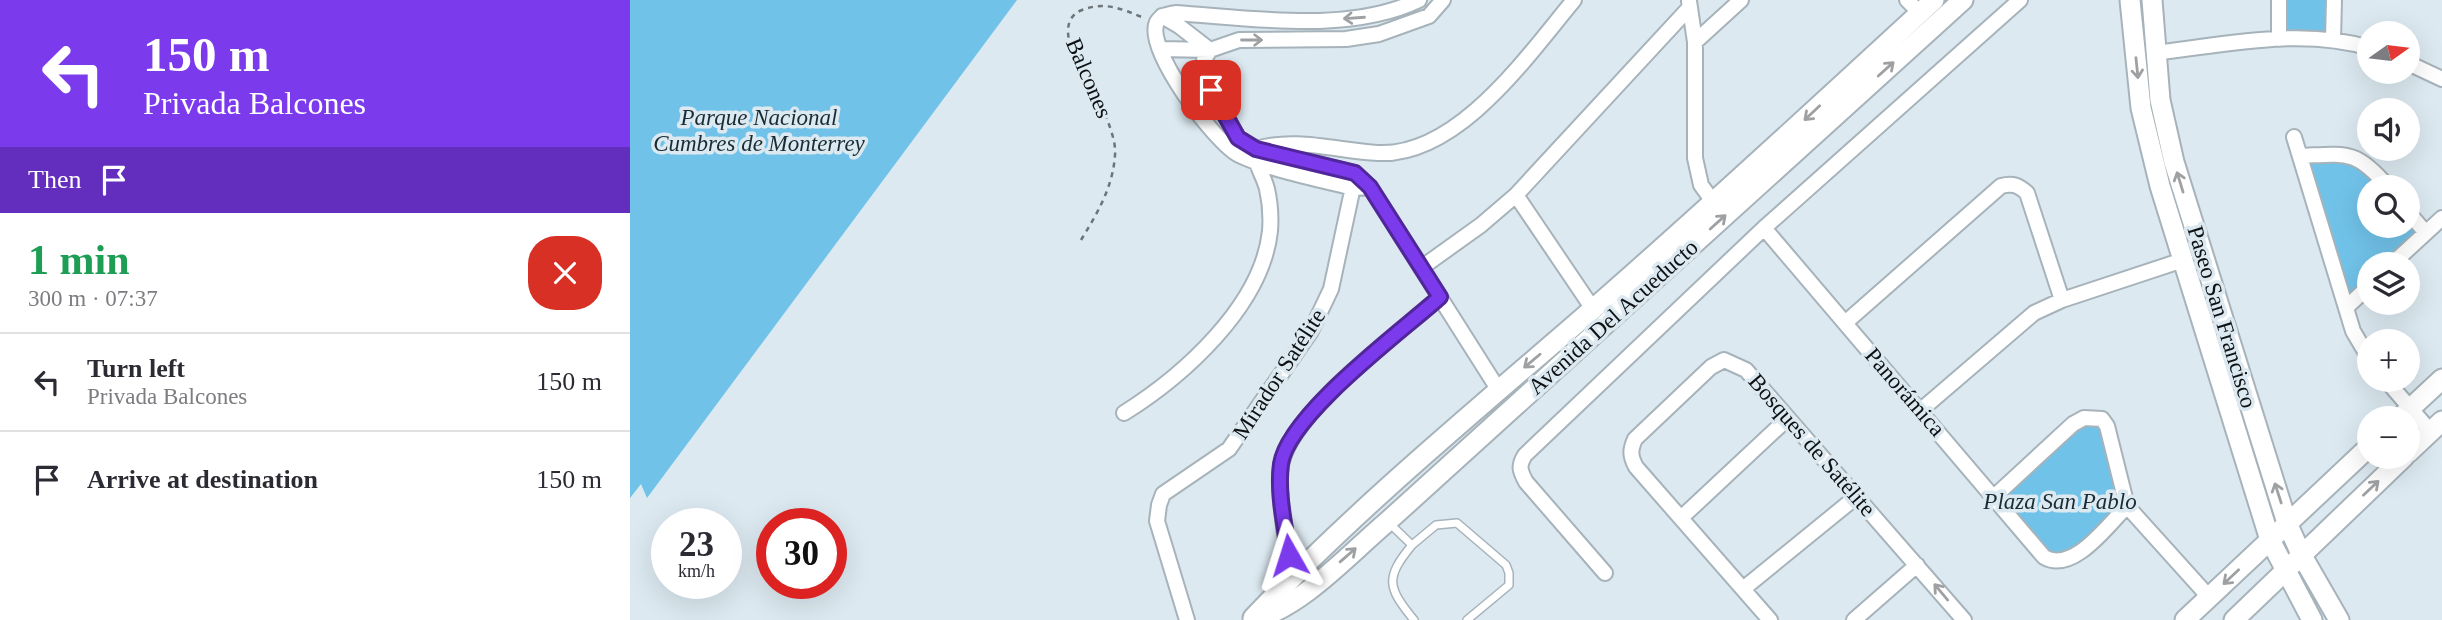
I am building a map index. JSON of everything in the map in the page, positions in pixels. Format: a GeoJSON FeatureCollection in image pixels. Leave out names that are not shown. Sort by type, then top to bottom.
{"type":"FeatureCollection","features":[{"type":"Feature","properties":{"kind":"street"},"geometry":{"type":"LineString","coordinates":[[1159,20],[1176,13],[1293,20],[1359,18],[1386,13],[1419,0]]}},
{"type":"Feature","properties":{"kind":"street"},"geometry":{"type":"LineString","coordinates":[[1161,48],[1210,50],[1239,40],[1346,39],[1379,34],[1429,16],[1443,0]]}},
{"type":"Feature","properties":{"kind":"street"},"geometry":{"type":"LineString","coordinates":[[1255,155],[1277,144],[1380,153],[1401,152],[1425,145],[1447,134],[1480,107],[1574,0]]}},
{"type":"Feature","properties":{"kind":"street"},"geometry":{"type":"LineString","coordinates":[[1695,41],[1741,0]]}},
{"type":"Feature","properties":{"kind":"street","name":"Avenida Del Acueducto"},"geometry":{"type":"LineString","coordinates":[[1252,620],[1270,615],[1291,604],[1387,522],[1963,0]]}},
{"type":"Feature","properties":{"kind":"street","name":"Avenida Del Acueducto"},"geometry":{"type":"LineString","coordinates":[[1605,573],[1526,482],[1520,472],[1520,463],[1525,455],[1764,228],[2020,0]]}},
{"type":"Feature","properties":{"kind":"street","name":"Paseo San Francisco"},"geometry":{"type":"LineString","coordinates":[[2130,0],[2141,108],[2160,186],[2270,540],[2312,620]]}},
{"type":"Feature","properties":{"kind":"street","name":"Paseo San Francisco"},"geometry":{"type":"LineString","coordinates":[[2152,0],[2154,53],[2174,162],[2287,523],[2301,554],[2339,620]]}},
{"type":"Feature","properties":{"kind":"street"},"geometry":{"type":"LineString","coordinates":[[2279,0],[2279,38]]}},
{"type":"Feature","properties":{"kind":"street"},"geometry":{"type":"LineString","coordinates":[[2333,40],[2334,0]]}},
{"type":"Feature","properties":{"kind":"street"},"geometry":{"type":"LineString","coordinates":[[1689,4],[1695,41],[1695,158],[1701,185],[1714,203]]}},
{"type":"Feature","properties":{"kind":"street"},"geometry":{"type":"LineString","coordinates":[[1421,268],[1481,225],[1516,195],[1689,4]]}},
{"type":"Feature","properties":{"kind":"street","name":"Avenida Del Acueducto"},"geometry":{"type":"LineString","coordinates":[[1252,620],[1291,577],[1498,389],[1714,203],[1920,4]]}},
{"type":"Feature","properties":{"kind":"street"},"geometry":{"type":"LineString","coordinates":[[1159,20],[1155,35],[1176,80],[1212,133],[1225,146],[1370,187],[1498,389]]}},
{"type":"Feature","properties":{"kind":"street"},"geometry":{"type":"LineString","coordinates":[[1159,20],[1179,26],[1210,50]]}},
{"type":"Feature","properties":{"kind":"street"},"geometry":{"type":"LineString","coordinates":[[2154,53],[2279,38],[2333,40],[2357,45]]}},
{"type":"Feature","properties":{"kind":"street"},"geometry":{"type":"LineString","coordinates":[[1124,413],[1158,391],[1200,355],[1228,322],[1260,267],[1270,231],[1266,187],[1255,155],[1233,132],[1211,90],[1204,60],[1210,50]]}},
{"type":"Feature","properties":{"kind":"street"},"geometry":{"type":"LineString","coordinates":[[2420,69],[2442,79]]}},
{"type":"Feature","properties":{"kind":"street"},"geometry":{"type":"LineString","coordinates":[[2294,136],[2357,338]]}},
{"type":"Feature","properties":{"kind":"street"},"geometry":{"type":"LineString","coordinates":[[2300,156],[2341,155],[2358,158],[2378,175]]}},
{"type":"Feature","properties":{"kind":"street","name":"Mirador Satélite"},"geometry":{"type":"LineString","coordinates":[[1187,620],[1157,521],[1158,505],[1163,494],[1229,449],[1311,331],[1331,289],[1354,181]]}},
{"type":"Feature","properties":{"kind":"street"},"geometry":{"type":"LineString","coordinates":[[1845,323],[2001,186],[2010,184],[2018,186],[2026,193],[2062,300]]}},
{"type":"Feature","properties":{"kind":"street"},"geometry":{"type":"LineString","coordinates":[[1516,195],[1593,309]]}},
{"type":"Feature","properties":{"kind":"street"},"geometry":{"type":"LineString","coordinates":[[2405,252],[2442,218]]}},
{"type":"Feature","properties":{"kind":"street"},"geometry":{"type":"LineString","coordinates":[[2420,226],[2426,233]]}},
{"type":"Feature","properties":{"kind":"street","name":"Panorámica"},"geometry":{"type":"LineString","coordinates":[[1764,228],[1995,496],[2044,557],[2052,562],[2068,560],[2127,506]]}},
{"type":"Feature","properties":{"kind":"street"},"geometry":{"type":"LineString","coordinates":[[1920,410],[2034,313],[2062,300],[2183,260]]}},
{"type":"Feature","properties":{"kind":"street"},"geometry":{"type":"LineString","coordinates":[[1291,577],[1281,475],[1282,462],[1293,436],[1351,375],[1440,297]]}},
{"type":"Feature","properties":{"kind":"street"},"geometry":{"type":"LineString","coordinates":[[2348,306],[2357,297]]}},
{"type":"Feature","properties":{"kind":"street","name":"Bosques de Satélite"},"geometry":{"type":"LineString","coordinates":[[1681,518],[1636,467],[1631,449],[1635,439],[1711,366],[1724,360],[1746,370],[1964,620]]}},
{"type":"Feature","properties":{"kind":"street"},"geometry":{"type":"LineString","coordinates":[[2413,406],[2442,379]]}},
{"type":"Feature","properties":{"kind":"street"},"geometry":{"type":"LineString","coordinates":[[1995,496],[2073,424],[2084,418],[2102,419],[2107,426],[2127,506],[2209,597]]}},
{"type":"Feature","properties":{"kind":"street"},"geometry":{"type":"LineString","coordinates":[[1770,620],[1681,518],[1787,419]]}},
{"type":"Feature","properties":{"kind":"street"},"geometry":{"type":"LineString","coordinates":[[2420,441],[2436,426]]}},
{"type":"Feature","properties":{"kind":"street"},"geometry":{"type":"LineString","coordinates":[[2185,620],[2357,458]]}},
{"type":"Feature","properties":{"kind":"street"},"geometry":{"type":"LineString","coordinates":[[2234,620],[2391,469]]}},
{"type":"Feature","properties":{"kind":"street"},"geometry":{"type":"LineString","coordinates":[[1742,589],[1856,497]]}},
{"type":"Feature","properties":{"kind":"street"},"geometry":{"type":"LineString","coordinates":[[1854,620],[1917,565]]}},
{"type":"Feature","properties":{"kind":"lane"},"geometry":{"type":"LineString","coordinates":[[1387,522],[1412,545]]}},
{"type":"Feature","properties":{"kind":"lane"},"geometry":{"type":"LineString","coordinates":[[1414,620],[1395,597],[1392,581],[1396,565],[1412,545],[1436,524],[1457,523],[1506,565],[1510,573],[1509,585],[1467,620]]}},
{"type":"Feature","properties":{"kind":"path","name":"Balcones"},"geometry":{"type":"LineString","coordinates":[[1081,240],[1104,198],[1115,155],[1113,136],[1106,117],[1071,48],[1069,22],[1075,13],[1103,5],[1113,5],[1159,20]]}},
{"type":"Feature","properties":{"kind":"green space","name":"Parque Nacional Cumbres de Monterrey"},"geometry":{"type":"Polygon","coordinates":[[[630,0],[1017,0],[647,498],[641,484],[630,498],[630,0]]]}},
{"type":"Feature","properties":{"kind":"green space"},"geometry":{"type":"Polygon","coordinates":[[[2281,0],[2334,0],[2333,40],[2279,39],[2281,0]]]}},
{"type":"Feature","properties":{"kind":"green space"},"geometry":{"type":"Polygon","coordinates":[[[2300,156],[2371,167],[2378,175],[2357,175],[2357,238],[2420,238],[2420,226],[2426,233],[2405,252],[2357,252],[2357,297],[2348,306],[2300,156]]]}},
{"type":"Feature","properties":{"kind":"green space","name":"Plaza San Pablo"},"geometry":{"type":"Polygon","coordinates":[[[2102,419],[2117,503],[2084,549],[2044,557],[1995,496],[2073,424],[2102,419]]]}},
{"type":"Feature","properties":{"kind":"route"},"geometry":{"type":"LineString","coordinates":[[1211,90],[1233,132],[1256,149],[1355,173],[1370,187],[1378,204],[1440,297],[1351,375],[1293,436],[1282,462],[1281,489],[1289,555]]}}]}
